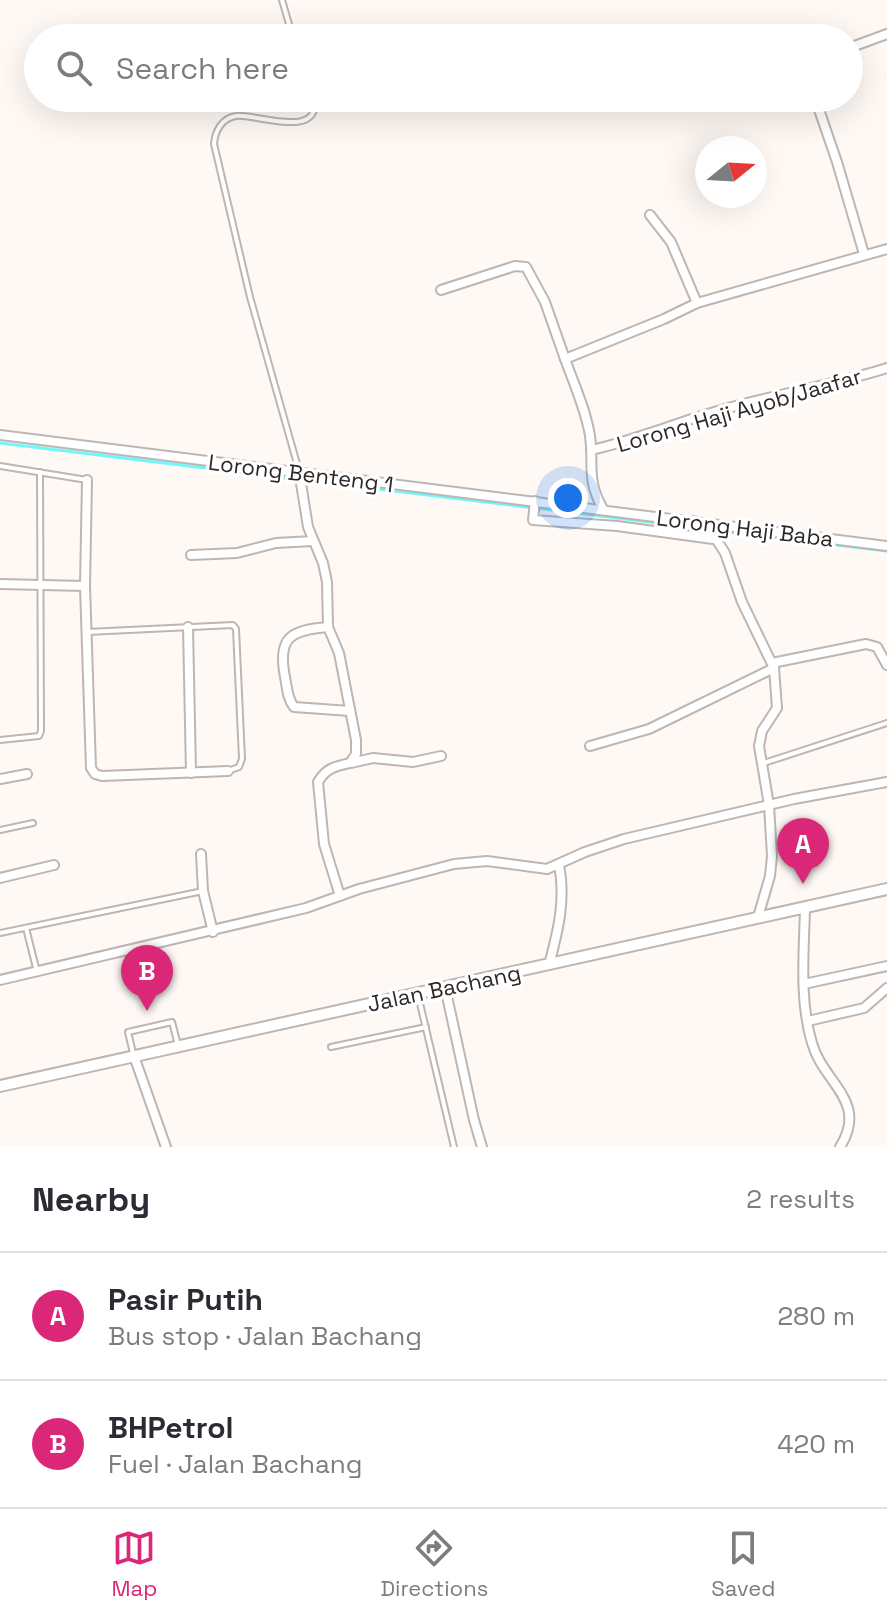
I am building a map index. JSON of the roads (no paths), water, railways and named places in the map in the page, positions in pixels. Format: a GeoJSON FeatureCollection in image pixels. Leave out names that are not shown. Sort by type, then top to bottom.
{"type":"FeatureCollection","features":[{"type":"Feature","properties":{"kind":"street"},"geometry":{"type":"LineString","coordinates":[[863,43],[887,34]]}},
{"type":"Feature","properties":{"kind":"street"},"geometry":{"type":"LineString","coordinates":[[820,112],[864,254]]}},
{"type":"Feature","properties":{"kind":"street"},"geometry":{"type":"LineString","coordinates":[[650,215],[671,242],[697,303]]}},
{"type":"Feature","properties":{"kind":"street"},"geometry":{"type":"LineString","coordinates":[[565,359],[697,303],[887,249]]}},
{"type":"Feature","properties":{"kind":"street"},"geometry":{"type":"LineString","coordinates":[[441,290],[515,266],[526,267],[545,302],[587,425],[591,450],[590,477],[603,509]]}},
{"type":"Feature","properties":{"kind":"street","name":"Lorong Haji Ayob/Jaafar"},"geometry":{"type":"LineString","coordinates":[[591,450],[633,440],[765,398],[887,368]]}},
{"type":"Feature","properties":{"kind":"street","name":"Lorong Benteng 1"},"geometry":{"type":"LineString","coordinates":[[0,435],[535,506],[603,509]]}},
{"type":"Feature","properties":{"kind":"street"},"geometry":{"type":"LineString","coordinates":[[299,474],[313,541],[323,563],[327,582],[328,627],[339,653],[356,740],[356,754],[350,763]]}},
{"type":"Feature","properties":{"kind":"street"},"geometry":{"type":"LineString","coordinates":[[87,480],[85,586],[91,768],[95,774],[228,771]]}},
{"type":"Feature","properties":{"kind":"street"},"geometry":{"type":"LineString","coordinates":[[535,506],[533,520],[714,538]]}},
{"type":"Feature","properties":{"kind":"street","name":"Lorong Haji Baba"},"geometry":{"type":"LineString","coordinates":[[603,509],[887,546]]}},
{"type":"Feature","properties":{"kind":"street"},"geometry":{"type":"LineString","coordinates":[[697,523],[725,553],[742,602],[773,666],[777,708],[762,731],[759,746],[769,805],[772,856],[770,876],[758,917]]}},
{"type":"Feature","properties":{"kind":"street"},"geometry":{"type":"LineString","coordinates":[[191,555],[237,553],[276,543],[313,541]]}},
{"type":"Feature","properties":{"kind":"street"},"geometry":{"type":"LineString","coordinates":[[0,584],[85,586]]}},
{"type":"Feature","properties":{"kind":"street"},"geometry":{"type":"LineString","coordinates":[[188,627],[191,773]]}},
{"type":"Feature","properties":{"kind":"street"},"geometry":{"type":"LineString","coordinates":[[328,627],[294,632],[286,642],[282,650],[282,663],[288,693],[294,707],[350,711]]}},
{"type":"Feature","properties":{"kind":"street"},"geometry":{"type":"LineString","coordinates":[[590,746],[649,729],[773,666],[866,644],[877,647],[887,665]]}},
{"type":"Feature","properties":{"kind":"street"},"geometry":{"type":"LineString","coordinates":[[340,896],[324,844],[318,782],[323,773],[373,758],[413,762],[441,756]]}},
{"type":"Feature","properties":{"kind":"street"},"geometry":{"type":"LineString","coordinates":[[0,779],[27,774]]}},
{"type":"Feature","properties":{"kind":"street"},"geometry":{"type":"LineString","coordinates":[[0,980],[213,932],[454,864],[487,861],[547,869],[624,839],[769,805],[887,782]]}},
{"type":"Feature","properties":{"kind":"street"},"geometry":{"type":"LineString","coordinates":[[201,854],[203,891],[213,932]]}},
{"type":"Feature","properties":{"kind":"street"},"geometry":{"type":"LineString","coordinates":[[0,878],[54,865]]}},
{"type":"Feature","properties":{"kind":"street"},"geometry":{"type":"LineString","coordinates":[[549,965],[561,917],[562,879],[559,865]]}},
{"type":"Feature","properties":{"kind":"street","name":"Jalan Bachang"},"geometry":{"type":"LineString","coordinates":[[0,1086],[887,889]]}},
{"type":"Feature","properties":{"kind":"street"},"geometry":{"type":"LineString","coordinates":[[805,908],[804,984],[808,1021],[815,1052],[851,1113],[850,1126],[840,1147]]}},
{"type":"Feature","properties":{"kind":"street"},"geometry":{"type":"LineString","coordinates":[[804,984],[887,966]]}},
{"type":"Feature","properties":{"kind":"street"},"geometry":{"type":"LineString","coordinates":[[445,987],[482,1147]]}},
{"type":"Feature","properties":{"kind":"street"},"geometry":{"type":"LineString","coordinates":[[808,1021],[864,1008],[887,988]]}},
{"type":"Feature","properties":{"kind":"street"},"geometry":{"type":"LineString","coordinates":[[134,1056],[166,1147]]}},
{"type":"Feature","properties":{"kind":"lane"},"geometry":{"type":"LineString","coordinates":[[282,0],[289,24]]}},
{"type":"Feature","properties":{"kind":"lane"},"geometry":{"type":"LineString","coordinates":[[299,474],[250,297],[214,136],[226,119],[236,116],[282,122],[309,118],[313,112]]}},
{"type":"Feature","properties":{"kind":"lane"},"geometry":{"type":"LineString","coordinates":[[0,466],[87,480]]}},
{"type":"Feature","properties":{"kind":"lane"},"geometry":{"type":"LineString","coordinates":[[0,740],[39,736],[41,731],[40,472]]}},
{"type":"Feature","properties":{"kind":"lane"},"geometry":{"type":"LineString","coordinates":[[86,632],[233,625],[236,629],[242,759],[239,767],[228,771]]}},
{"type":"Feature","properties":{"kind":"lane"},"geometry":{"type":"LineString","coordinates":[[761,763],[887,723]]}},
{"type":"Feature","properties":{"kind":"lane"},"geometry":{"type":"LineString","coordinates":[[0,830],[33,823]]}},
{"type":"Feature","properties":{"kind":"lane"},"geometry":{"type":"LineString","coordinates":[[0,933],[203,891]]}},
{"type":"Feature","properties":{"kind":"lane"},"geometry":{"type":"LineString","coordinates":[[26,928],[37,972]]}},
{"type":"Feature","properties":{"kind":"lane"},"geometry":{"type":"LineString","coordinates":[[418,993],[454,1147]]}},
{"type":"Feature","properties":{"kind":"lane"},"geometry":{"type":"LineString","coordinates":[[134,1056],[128,1032],[172,1022],[178,1046]]}},
{"type":"Feature","properties":{"kind":"lane"},"geometry":{"type":"LineString","coordinates":[[331,1047],[426,1027]]}},
{"type":"Feature","properties":{"kind":"waterway"},"geometry":{"type":"LineString","coordinates":[[0,443],[699,528]]}},
{"type":"Feature","properties":{"kind":"waterway"},"geometry":{"type":"LineString","coordinates":[[711,530],[887,551]]}},
{"type":"Feature","properties":{"kind":"place","name":"Pasir Putih"},"geometry":{"type":"Point","coordinates":[803,884]}},
{"type":"Feature","properties":{"kind":"place","name":"BHPetrol"},"geometry":{"type":"Point","coordinates":[147,1011]}}]}
